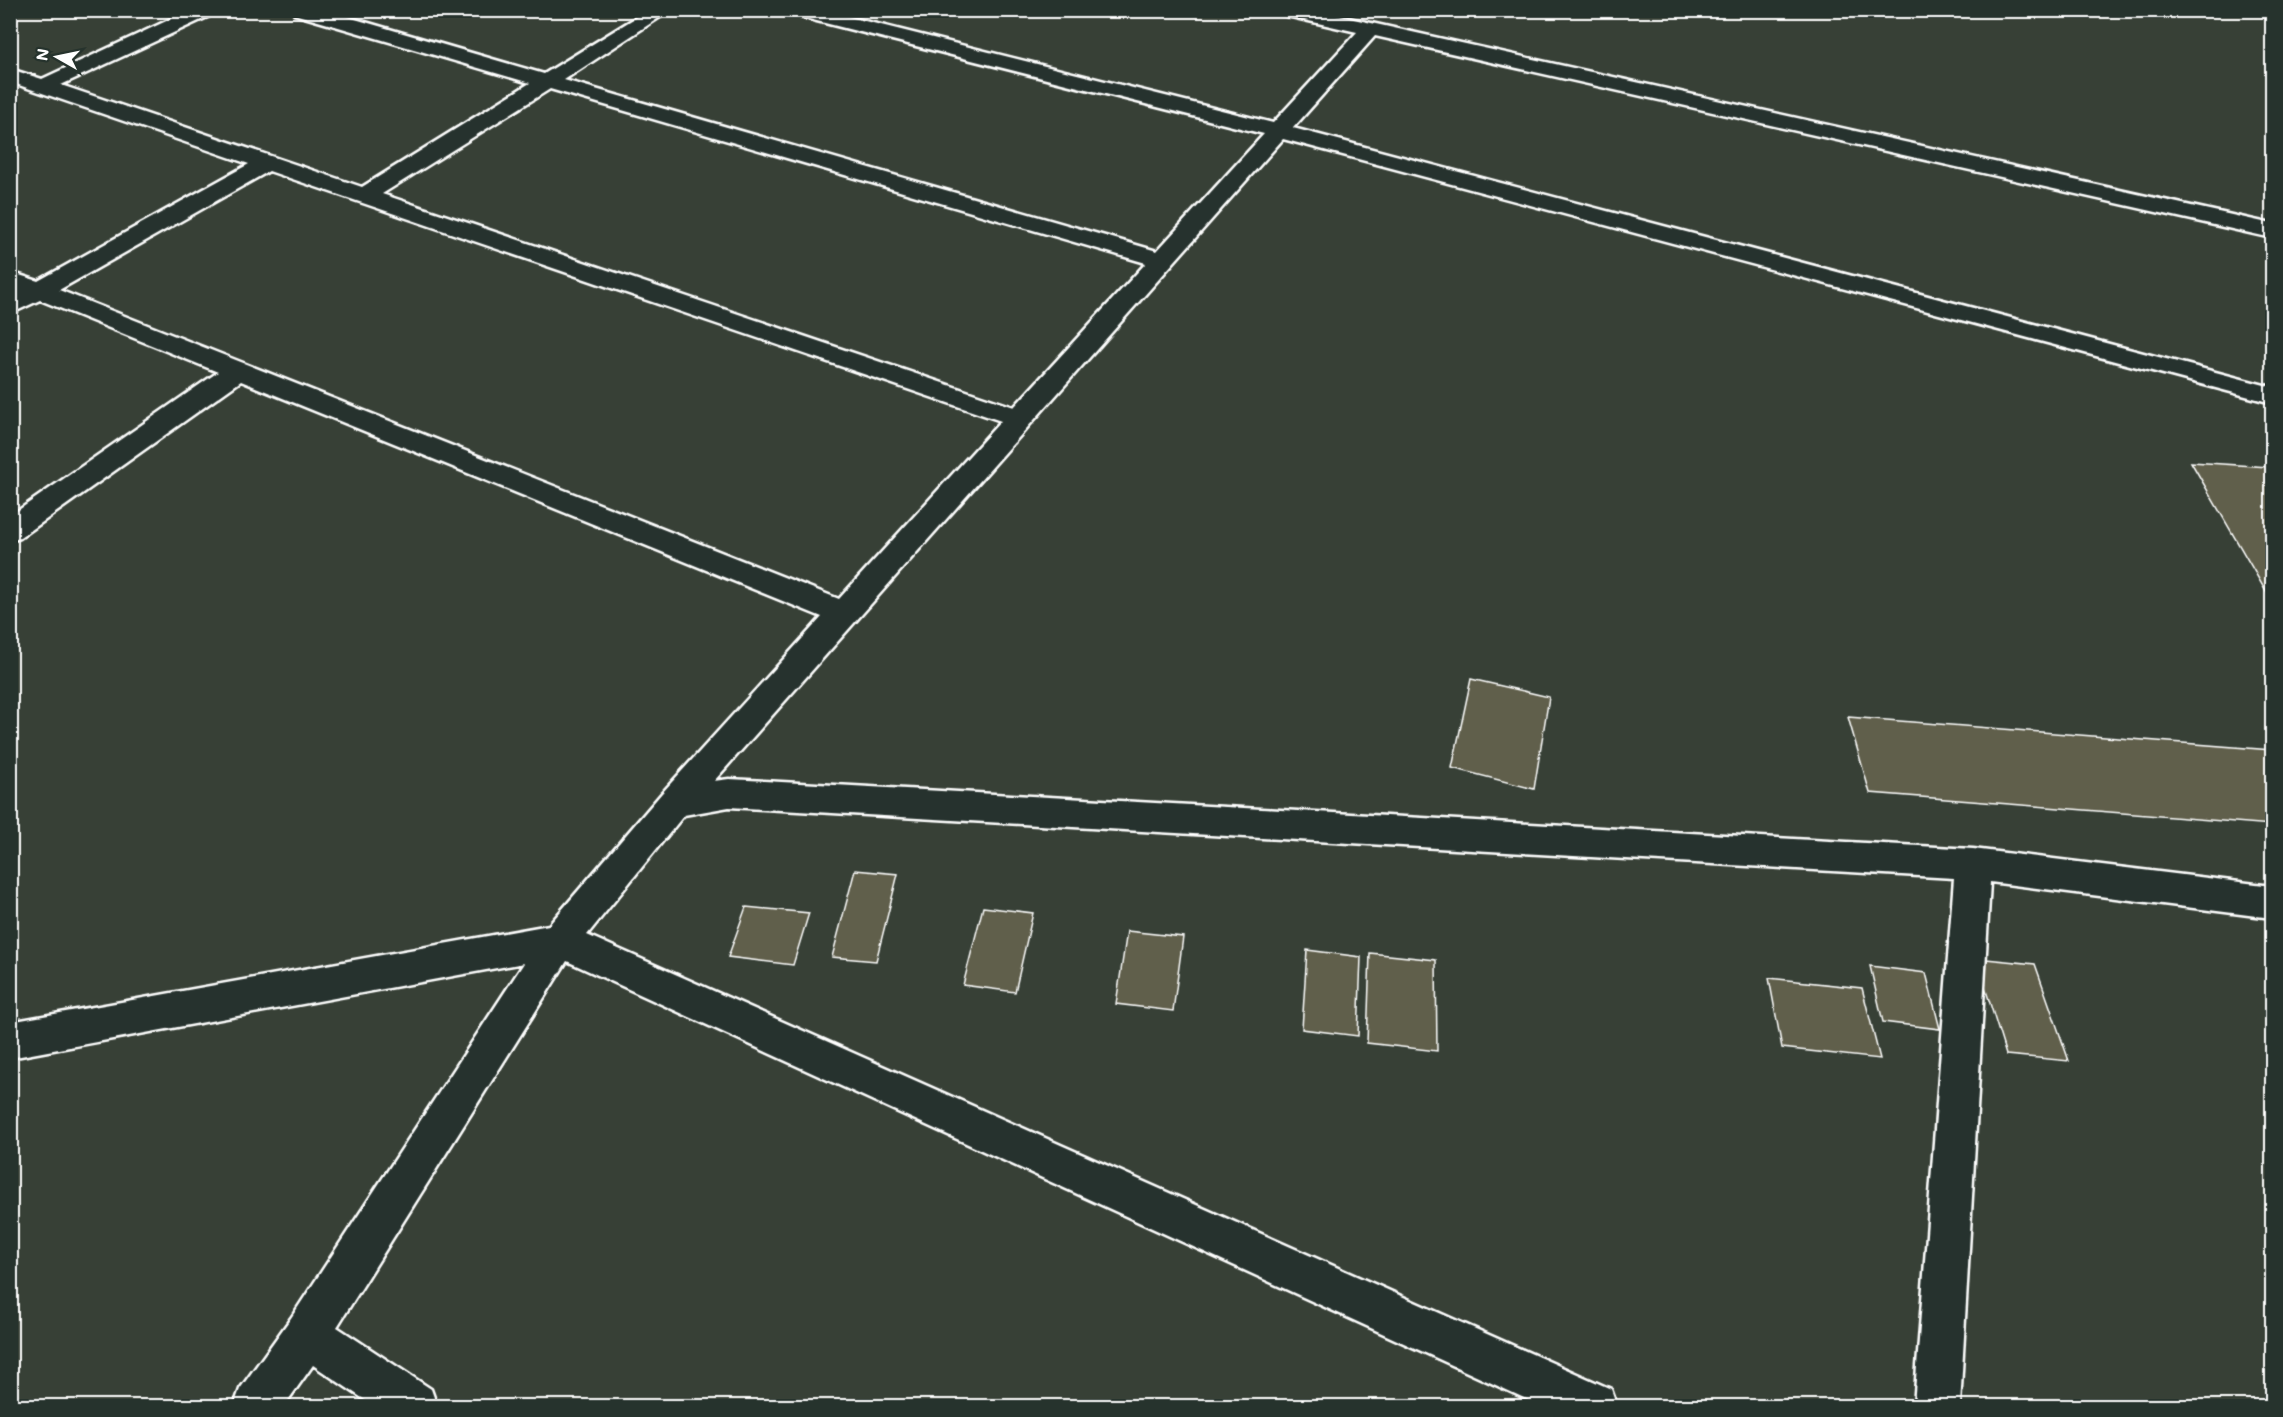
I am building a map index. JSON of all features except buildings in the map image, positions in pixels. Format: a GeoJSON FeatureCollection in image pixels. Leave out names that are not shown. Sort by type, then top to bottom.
{"type":"FeatureCollection","features":[{"type":"Feature","properties":{"kind":"street"},"geometry":{"type":"LineString","coordinates":[[43,86],[207,10]]}},
{"type":"Feature","properties":{"kind":"street"},"geometry":{"type":"LineString","coordinates":[[301,10],[1163,260]]}},
{"type":"Feature","properties":{"kind":"street"},"geometry":{"type":"LineString","coordinates":[[364,195],[662,10]]}},
{"type":"Feature","properties":{"kind":"street"},"geometry":{"type":"LineString","coordinates":[[796,10],[1278,131],[2272,395]]}},
{"type":"Feature","properties":{"kind":"street"},"geometry":{"type":"LineString","coordinates":[[1285,10],[2272,231]]}},
{"type":"Feature","properties":{"kind":"street"},"geometry":{"type":"LineString","coordinates":[[257,1407],[307,1334],[560,940],[674,803],[1370,29]]}},
{"type":"Feature","properties":{"kind":"street"},"geometry":{"type":"LineString","coordinates":[[10,75],[1020,418]]}},
{"type":"Feature","properties":{"kind":"street"},"geometry":{"type":"LineString","coordinates":[[10,306],[268,162]]}},
{"type":"Feature","properties":{"kind":"street"},"geometry":{"type":"LineString","coordinates":[[10,279],[844,613]]}},
{"type":"Feature","properties":{"kind":"street"},"geometry":{"type":"LineString","coordinates":[[10,531],[239,370]]}},
{"type":"Feature","properties":{"kind":"street"},"geometry":{"type":"LineString","coordinates":[[674,803],[729,794],[1973,864],[2272,902]]}},
{"type":"Feature","properties":{"kind":"street"},"geometry":{"type":"LineString","coordinates":[[1937,1407],[1973,864]]}},
{"type":"Feature","properties":{"kind":"street"},"geometry":{"type":"LineString","coordinates":[[10,1040],[560,940],[1594,1407]]}},
{"type":"Feature","properties":{"kind":"street"},"geometry":{"type":"LineString","coordinates":[[307,1334],[414,1407]]}}]}
